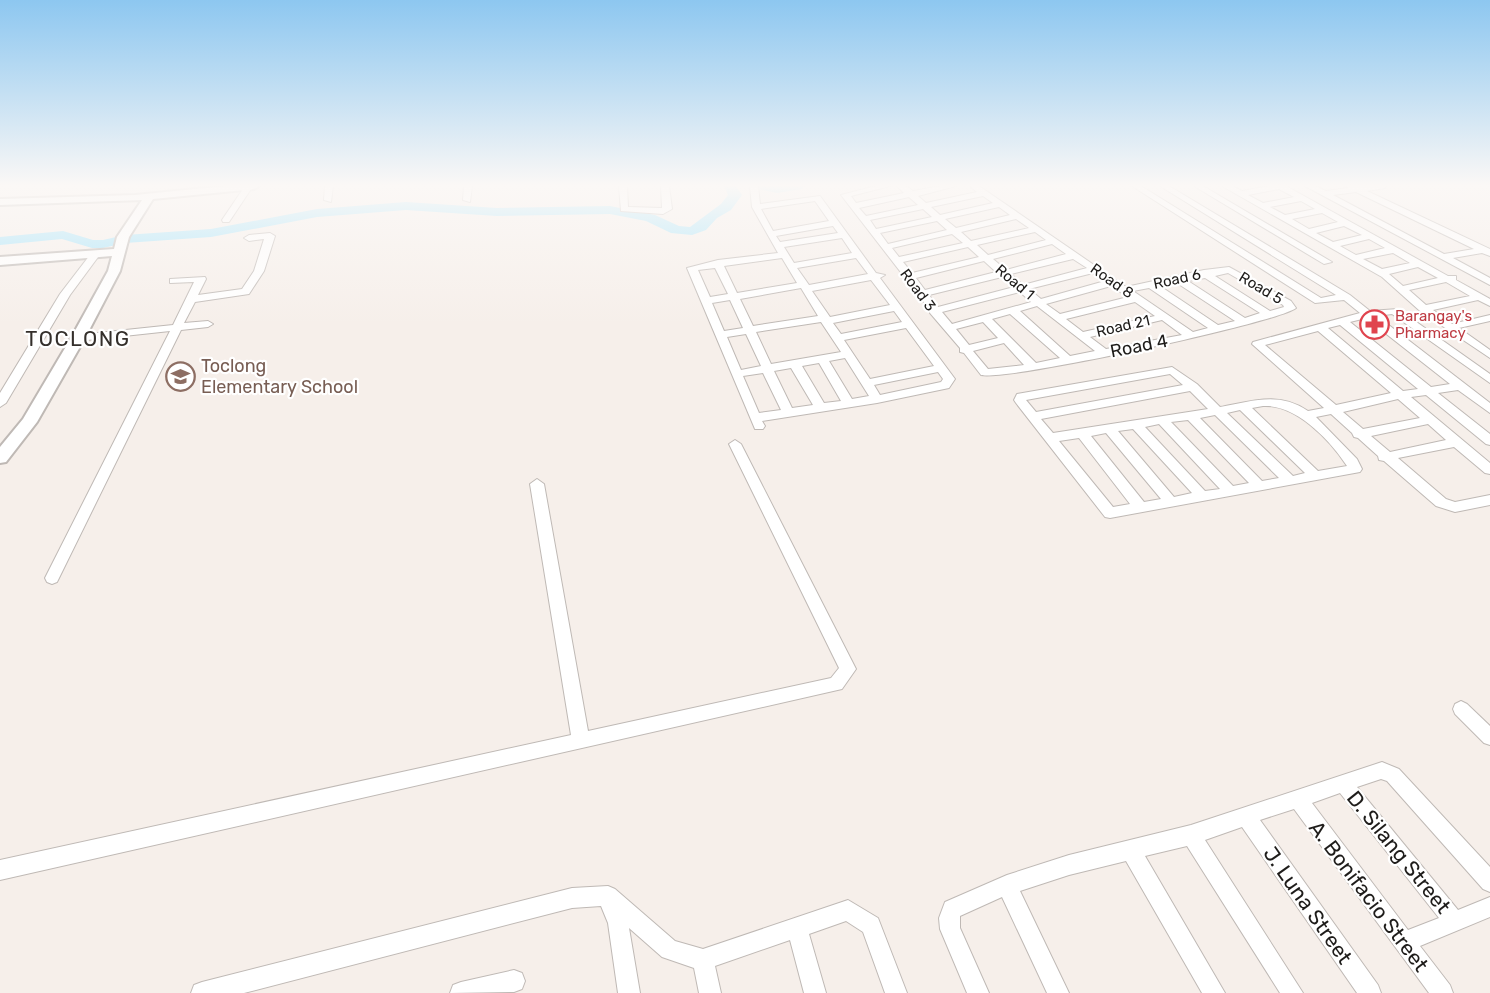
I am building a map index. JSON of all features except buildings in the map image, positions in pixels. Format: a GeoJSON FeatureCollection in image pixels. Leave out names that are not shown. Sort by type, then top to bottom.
{"type":"FeatureCollection","features":[{"type":"Feature","properties":{"kind":"street"},"geometry":{"type":"LineString","coordinates":[[0,458],[29,422],[78,338],[114,271],[121,244],[128,232]]}},
{"type":"Feature","properties":{"kind":"street"},"geometry":{"type":"LineString","coordinates":[[769,232],[877,399]]}},
{"type":"Feature","properties":{"kind":"street"},"geometry":{"type":"LineString","coordinates":[[842,232],[844,235],[857,255],[879,275],[897,307],[949,379],[945,385],[877,399],[788,413],[757,422],[692,268],[844,235]]}},
{"type":"Feature","properties":{"kind":"street","name":"Road 3"},"geometry":{"type":"LineString","coordinates":[[874,232],[964,350],[985,373]]}},
{"type":"Feature","properties":{"kind":"street"},"geometry":{"type":"LineString","coordinates":[[886,248],[950,232]]}},
{"type":"Feature","properties":{"kind":"street","name":"Road 1"},"geometry":{"type":"LineString","coordinates":[[958,232],[1039,303],[1061,317],[1104,353]]}},
{"type":"Feature","properties":{"kind":"street"},"geometry":{"type":"LineString","coordinates":[[896,261],[1022,232]]}},
{"type":"Feature","properties":{"kind":"street","name":"Road 8"},"geometry":{"type":"LineString","coordinates":[[1041,232],[1191,336]]}},
{"type":"Feature","properties":{"kind":"street"},"geometry":{"type":"LineString","coordinates":[[1210,232],[1319,301],[1346,297]]}},
{"type":"Feature","properties":{"kind":"street"},"geometry":{"type":"LineString","coordinates":[[1244,232],[1346,297],[1490,409]]}},
{"type":"Feature","properties":{"kind":"street"},"geometry":{"type":"LineString","coordinates":[[1275,273],[1332,261],[1281,232]]}},
{"type":"Feature","properties":{"kind":"street"},"geometry":{"type":"LineString","coordinates":[[1309,232],[1380,273],[1424,309],[1490,355]]}},
{"type":"Feature","properties":{"kind":"street"},"geometry":{"type":"LineString","coordinates":[[1366,232],[1490,303]]}},
{"type":"Feature","properties":{"kind":"street"},"geometry":{"type":"LineString","coordinates":[[1398,232],[1490,282]]}},
{"type":"Feature","properties":{"kind":"street"},"geometry":{"type":"LineString","coordinates":[[1446,232],[1486,251]]}},
{"type":"Feature","properties":{"kind":"street"},"geometry":{"type":"LineString","coordinates":[[192,299],[245,292],[259,271],[270,236],[249,237]]}},
{"type":"Feature","properties":{"kind":"street"},"geometry":{"type":"LineString","coordinates":[[1331,245],[1372,236]]}},
{"type":"Feature","properties":{"kind":"street"},"geometry":{"type":"LineString","coordinates":[[1419,244],[1454,236]]}},
{"type":"Feature","properties":{"kind":"street"},"geometry":{"type":"LineString","coordinates":[[908,277],[1054,241]]}},
{"type":"Feature","properties":{"kind":"street"},"geometry":{"type":"LineString","coordinates":[[0,261],[96,253],[121,244]]}},
{"type":"Feature","properties":{"kind":"street"},"geometry":{"type":"LineString","coordinates":[[1354,258],[1396,249]]}},
{"type":"Feature","properties":{"kind":"street"},"geometry":{"type":"LineString","coordinates":[[1444,257],[1486,251]]}},
{"type":"Feature","properties":{"kind":"street"},"geometry":{"type":"LineString","coordinates":[[0,403],[65,294],[96,253]]}},
{"type":"Feature","properties":{"kind":"street"},"geometry":{"type":"LineString","coordinates":[[791,266],[857,255]]}},
{"type":"Feature","properties":{"kind":"street"},"geometry":{"type":"LineString","coordinates":[[921,294],[1075,255]]}},
{"type":"Feature","properties":{"kind":"street"},"geometry":{"type":"LineString","coordinates":[[718,263],[788,413]]}},
{"type":"Feature","properties":{"kind":"street"},"geometry":{"type":"LineString","coordinates":[[1380,273],[1421,263]]}},
{"type":"Feature","properties":{"kind":"street"},"geometry":{"type":"LineString","coordinates":[[52,578],[207,266]]}},
{"type":"Feature","properties":{"kind":"street"},"geometry":{"type":"LineString","coordinates":[[934,311],[1095,269]]}},
{"type":"Feature","properties":{"kind":"street"},"geometry":{"type":"LineString","coordinates":[[1401,289],[1490,269]]}},
{"type":"Feature","properties":{"kind":"street","name":"Road 6"},"geometry":{"type":"LineString","coordinates":[[1125,290],[1229,270]]}},
{"type":"Feature","properties":{"kind":"street","name":"Road 5"},"geometry":{"type":"LineString","coordinates":[[1229,270],[1287,303],[1291,308]]}},
{"type":"Feature","properties":{"kind":"street"},"geometry":{"type":"LineString","coordinates":[[1204,273],[1270,315]]}},
{"type":"Feature","properties":{"kind":"street"},"geometry":{"type":"LineString","coordinates":[[707,301],[879,275]]}},
{"type":"Feature","properties":{"kind":"street"},"geometry":{"type":"LineString","coordinates":[[174,281],[201,279]]}},
{"type":"Feature","properties":{"kind":"street"},"geometry":{"type":"LineString","coordinates":[[1178,279],[1244,322]]}},
{"type":"Feature","properties":{"kind":"street","name":"Road 3"},"geometry":{"type":"LineString","coordinates":[[948,328],[1113,282]]}},
{"type":"Feature","properties":{"kind":"street"},"geometry":{"type":"LineString","coordinates":[[1151,285],[1217,329]]}},
{"type":"Feature","properties":{"kind":"street"},"geometry":{"type":"LineString","coordinates":[[1424,309],[1479,297]]}},
{"type":"Feature","properties":{"kind":"street"},"geometry":{"type":"LineString","coordinates":[[1061,317],[1137,298]]}},
{"type":"Feature","properties":{"kind":"street"},"geometry":{"type":"LineString","coordinates":[[721,335],[897,307]]}},
{"type":"Feature","properties":{"kind":"street","name":"Road 4"},"geometry":{"type":"LineString","coordinates":[[985,373],[1033,367],[1191,336],[1291,308]]}},
{"type":"Feature","properties":{"kind":"street"},"geometry":{"type":"LineString","coordinates":[[1013,311],[1068,360]]}},
{"type":"Feature","properties":{"kind":"street"},"geometry":{"type":"LineString","coordinates":[[1490,379],[1397,312],[1369,314],[1257,344],[1384,457],[1448,506],[1490,500]]}},
{"type":"Feature","properties":{"kind":"street","name":"Road 21"},"geometry":{"type":"LineString","coordinates":[[1082,335],[1163,316]]}},
{"type":"Feature","properties":{"kind":"street"},"geometry":{"type":"LineString","coordinates":[[986,318],[1033,367]]}},
{"type":"Feature","properties":{"kind":"street"},"geometry":{"type":"LineString","coordinates":[[1451,327],[1490,318]]}},
{"type":"Feature","properties":{"kind":"street"},"geometry":{"type":"LineString","coordinates":[[1343,322],[1490,441]]}},
{"type":"Feature","properties":{"kind":"street"},"geometry":{"type":"LineString","coordinates":[[78,338],[208,324]]}},
{"type":"Feature","properties":{"kind":"street"},"geometry":{"type":"LineString","coordinates":[[837,338],[909,324]]}},
{"type":"Feature","properties":{"kind":"street"},"geometry":{"type":"LineString","coordinates":[[1321,328],[1490,470]]}},
{"type":"Feature","properties":{"kind":"street"},"geometry":{"type":"LineString","coordinates":[[964,350],[1007,339]]}},
{"type":"Feature","properties":{"kind":"street"},"geometry":{"type":"LineString","coordinates":[[1478,346],[1490,343]]}},
{"type":"Feature","properties":{"kind":"street"},"geometry":{"type":"LineString","coordinates":[[737,374],[848,354]]}},
{"type":"Feature","properties":{"kind":"street"},"geometry":{"type":"LineString","coordinates":[[822,359],[848,404]]}},
{"type":"Feature","properties":{"kind":"street"},"geometry":{"type":"LineString","coordinates":[[795,364],[821,408]]}},
{"type":"Feature","properties":{"kind":"street"},"geometry":{"type":"LineString","coordinates":[[867,383],[941,368]]}},
{"type":"Feature","properties":{"kind":"street"},"geometry":{"type":"LineString","coordinates":[[1051,438],[1218,411],[1243,406],[1276,402],[1292,406],[1305,416],[1356,466],[1355,469],[1113,513],[1108,511],[1020,400],[1021,397],[1167,369],[1178,372],[1193,387],[1218,411],[1289,480]]}},
{"type":"Feature","properties":{"kind":"street"},"geometry":{"type":"LineString","coordinates":[[1305,416],[1401,395],[1460,386]]}},
{"type":"Feature","properties":{"kind":"street"},"geometry":{"type":"LineString","coordinates":[[1034,416],[1193,387]]}},
{"type":"Feature","properties":{"kind":"street"},"geometry":{"type":"LineString","coordinates":[[1243,406],[1314,475]]}},
{"type":"Feature","properties":{"kind":"street"},"geometry":{"type":"LineString","coordinates":[[1190,415],[1259,486]]}},
{"type":"Feature","properties":{"kind":"street"},"geometry":{"type":"LineString","coordinates":[[1162,420],[1230,491]]}},
{"type":"Feature","properties":{"kind":"street"},"geometry":{"type":"LineString","coordinates":[[1358,434],[1430,420]]}},
{"type":"Feature","properties":{"kind":"street"},"geometry":{"type":"LineString","coordinates":[[1136,424],[1202,496]]}},
{"type":"Feature","properties":{"kind":"street"},"geometry":{"type":"LineString","coordinates":[[1108,428],[1170,501]]}},
{"type":"Feature","properties":{"kind":"street"},"geometry":{"type":"LineString","coordinates":[[1082,433],[1140,507]]}},
{"type":"Feature","properties":{"kind":"street"},"geometry":{"type":"LineString","coordinates":[[1384,457],[1457,442]]}},
{"type":"Feature","properties":{"kind":"street"},"geometry":{"type":"LineString","coordinates":[[0,870],[836,684],[848,669],[735,444]]}},
{"type":"Feature","properties":{"kind":"street"},"geometry":{"type":"LineString","coordinates":[[537,484],[581,740]]}},
{"type":"Feature","properties":{"kind":"street"},"geometry":{"type":"LineString","coordinates":[[1461,709],[1490,737]]}},
{"type":"Feature","properties":{"kind":"street"},"geometry":{"type":"LineString","coordinates":[[978,993],[950,929],[949,918],[952,909],[1007,885],[1068,865],[1191,835],[1382,770],[1389,772],[1490,882]]}},
{"type":"Feature","properties":{"kind":"street","name":"D. Silang Street"},"geometry":{"type":"LineString","coordinates":[[1342,782],[1455,922]]}},
{"type":"Feature","properties":{"kind":"street","name":"A. Bonifacio Street"},"geometry":{"type":"LineString","coordinates":[[1297,798],[1442,993]]}},
{"type":"Feature","properties":{"kind":"street","name":"J. Luna Street"},"geometry":{"type":"LineString","coordinates":[[1246,816],[1370,993]]}},
{"type":"Feature","properties":{"kind":"street"},"geometry":{"type":"LineString","coordinates":[[1191,835],[1292,993]]}},
{"type":"Feature","properties":{"kind":"street"},"geometry":{"type":"LineString","coordinates":[[1130,849],[1214,993]]}},
{"type":"Feature","properties":{"kind":"street"},"geometry":{"type":"LineString","coordinates":[[1007,885],[1058,993]]}},
{"type":"Feature","properties":{"kind":"street"},"geometry":{"type":"LineString","coordinates":[[608,896],[618,923],[629,993]]}},
{"type":"Feature","properties":{"kind":"street"},"geometry":{"type":"LineString","coordinates":[[202,993],[572,898],[608,896],[669,950],[703,960],[848,910],[871,925],[896,993]]}},
{"type":"Feature","properties":{"kind":"street"},"geometry":{"type":"LineString","coordinates":[[1404,942],[1490,907]]}},
{"type":"Feature","properties":{"kind":"street"},"geometry":{"type":"LineString","coordinates":[[796,928],[815,993]]}},
{"type":"Feature","properties":{"kind":"street"},"geometry":{"type":"LineString","coordinates":[[703,960],[710,993]]}},
{"type":"Feature","properties":{"kind":"street"},"geometry":{"type":"LineString","coordinates":[[461,993],[487,990],[514,981]]}},
{"type":"Feature","properties":{"kind":"waterway"},"geometry":{"type":"LineString","coordinates":[[0,241],[63,235],[92,244],[103,244],[125,239],[214,232]]}},
{"type":"Feature","properties":{"kind":"place","name":"Barangay's Pharmacy"},"geometry":{"type":"Point","coordinates":[1374,325]}},
{"type":"Feature","properties":{"kind":"place","name":"Toclong Elementary School"},"geometry":{"type":"Point","coordinates":[180,376]}},
{"type":"Feature","properties":{"kind":"district","name":"TOCLONG"},"geometry":{"type":"Point","coordinates":[78,338]}}]}
